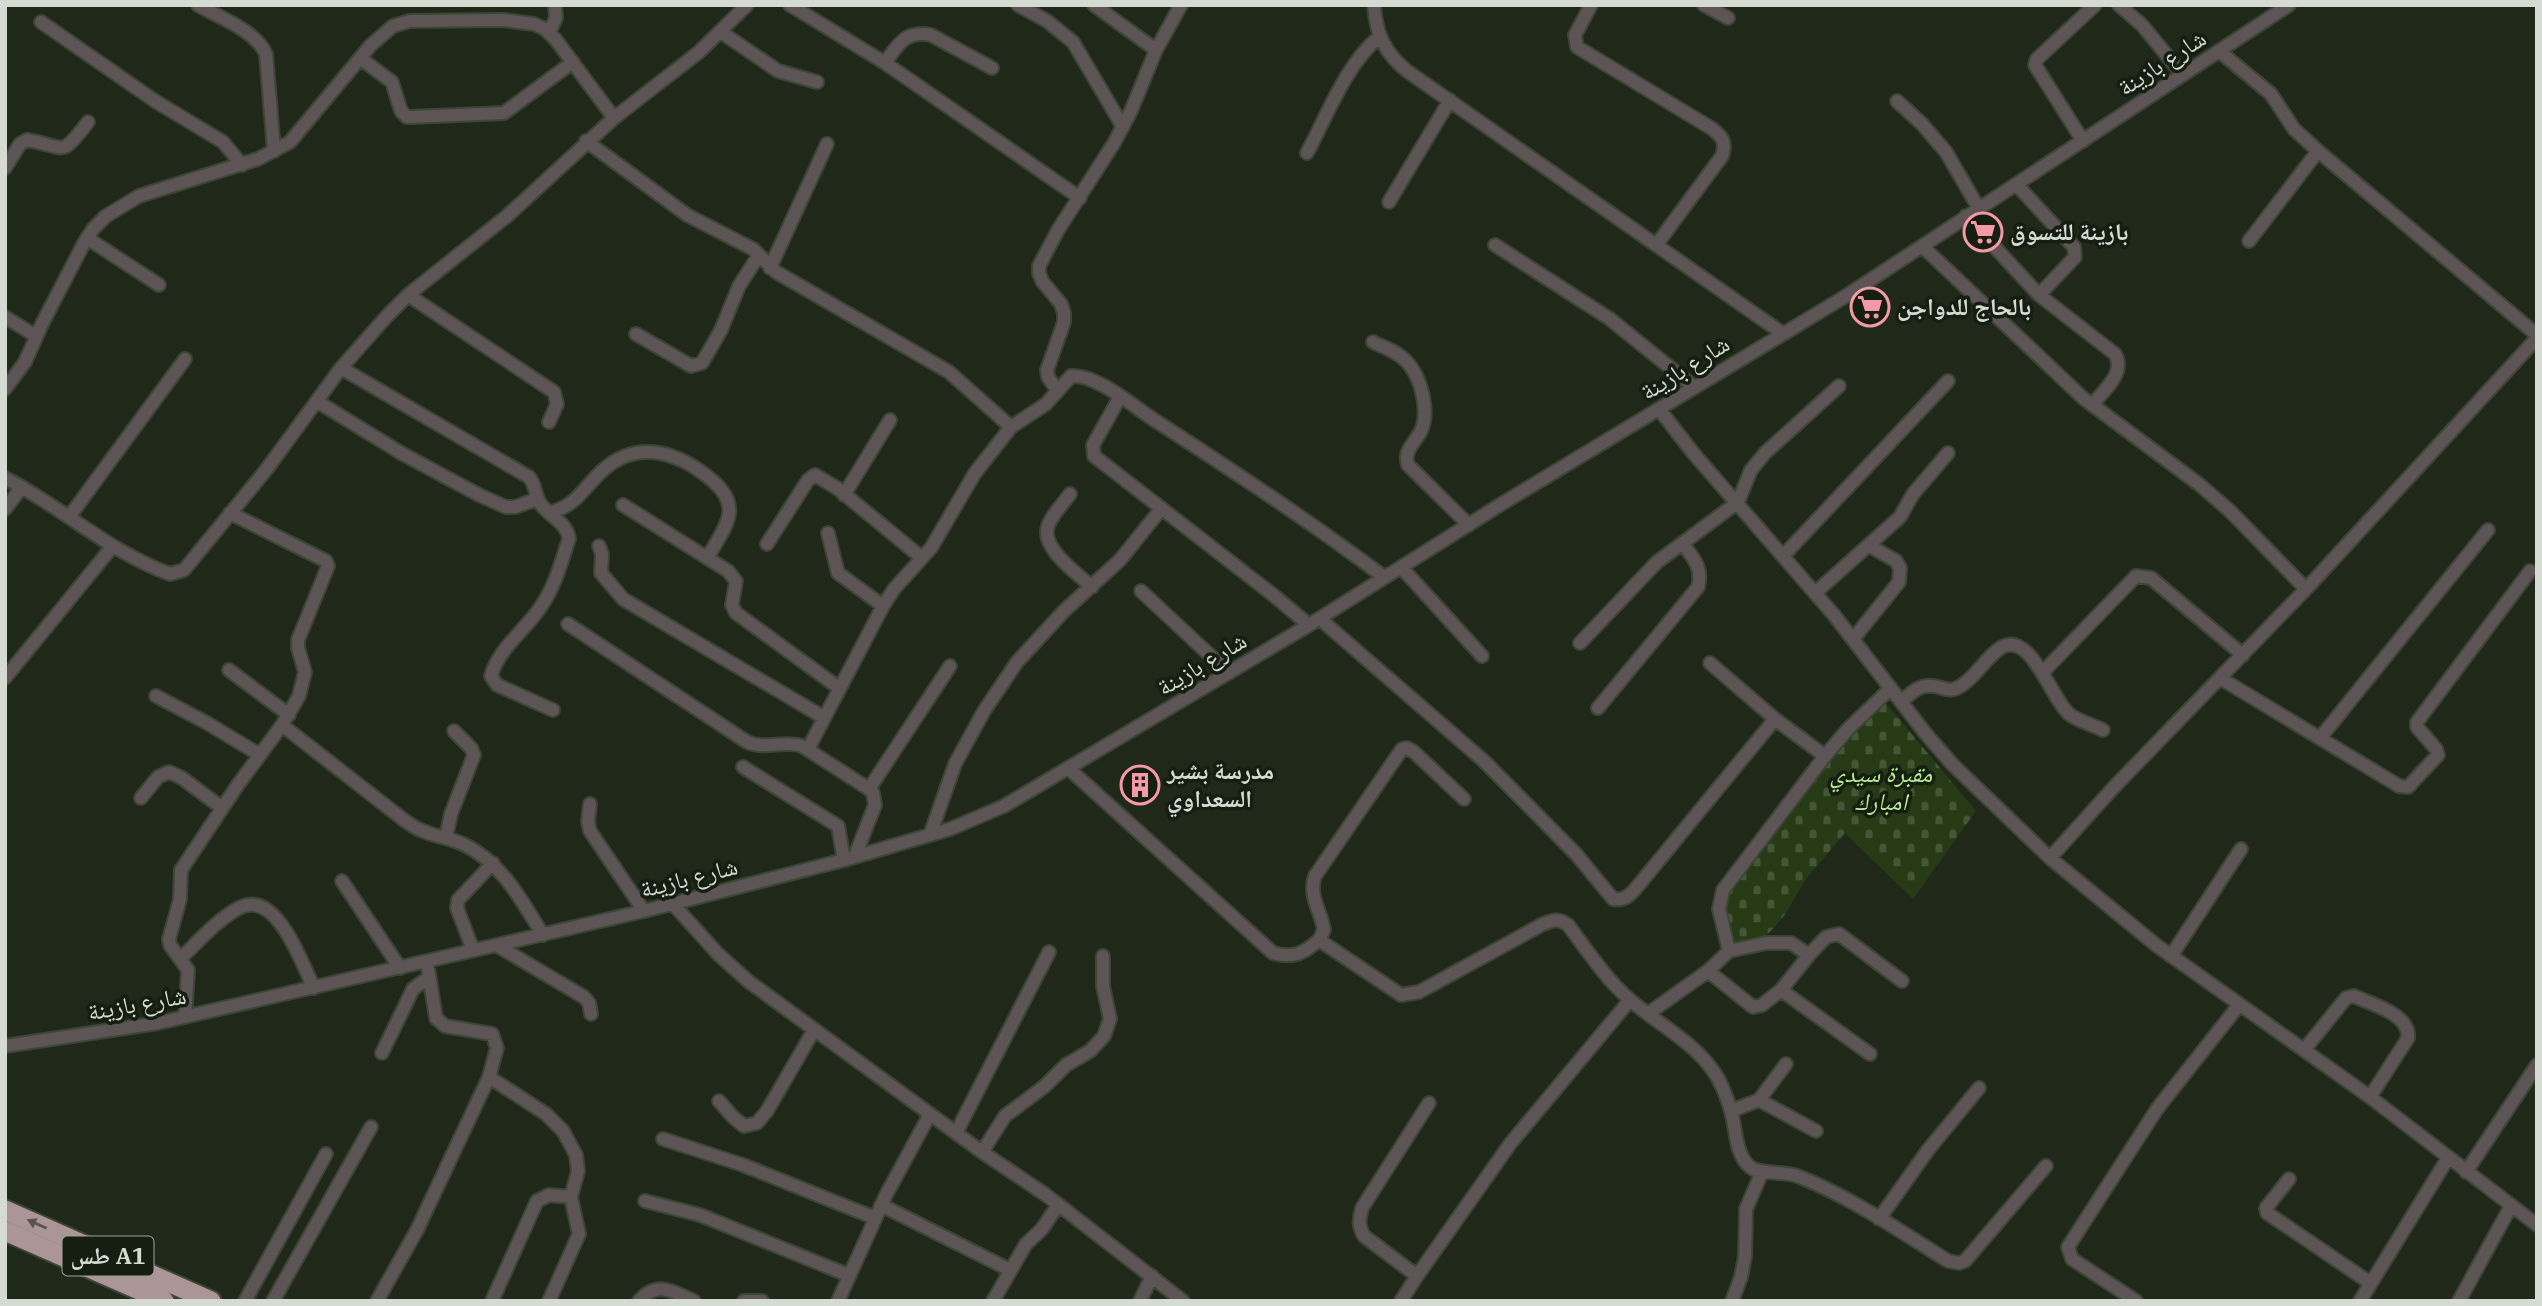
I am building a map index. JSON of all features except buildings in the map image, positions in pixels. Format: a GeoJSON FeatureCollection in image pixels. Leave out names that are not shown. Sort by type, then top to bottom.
{"type":"FeatureCollection","features":[{"type":"Feature","properties":{"kind":"highway","name":"طس A1"},"geometry":{"type":"LineString","coordinates":[[5,1210],[211,1301]]}},
{"type":"Feature","properties":{"kind":"highway","name":"طس A1"},"geometry":{"type":"LineString","coordinates":[[5,1231],[157,1299]]}},
{"type":"Feature","properties":{"kind":"street"},"geometry":{"type":"LineString","coordinates":[[198,5],[262,45],[266,54],[274,151]]}},
{"type":"Feature","properties":{"kind":"street"},"geometry":{"type":"LineString","coordinates":[[549,33],[556,18],[555,5]]}},
{"type":"Feature","properties":{"kind":"street"},"geometry":{"type":"LineString","coordinates":[[5,478],[41,497],[112,547],[162,571],[176,573],[184,570],[372,331],[408,295],[507,216],[586,141],[721,32],[747,5]]}},
{"type":"Feature","properties":{"kind":"street"},"geometry":{"type":"LineString","coordinates":[[790,5],[886,63],[1080,198]]}},
{"type":"Feature","properties":{"kind":"street"},"geometry":{"type":"LineString","coordinates":[[1018,5],[1047,21],[1073,42],[1123,127]]}},
{"type":"Feature","properties":{"kind":"street"},"geometry":{"type":"LineString","coordinates":[[1094,5],[1156,51]]}},
{"type":"Feature","properties":{"kind":"street"},"geometry":{"type":"LineString","coordinates":[[1057,390],[1048,377],[1047,370],[1064,322],[1063,313],[1061,304],[1042,281],[1039,266],[1058,230],[1123,127],[1156,51],[1181,5]]}},
{"type":"Feature","properties":{"kind":"street"},"geometry":{"type":"LineString","coordinates":[[1374,5],[1379,37],[1397,63],[1782,333]]}},
{"type":"Feature","properties":{"kind":"street"},"geometry":{"type":"LineString","coordinates":[[1591,5],[1575,34],[1577,47],[1711,128],[1724,139],[1722,156],[1657,244]]}},
{"type":"Feature","properties":{"kind":"street"},"geometry":{"type":"LineString","coordinates":[[1704,5],[1728,18]]}},
{"type":"Feature","properties":{"kind":"street"},"geometry":{"type":"LineString","coordinates":[[2082,141],[2035,65],[2037,59],[2095,5]]}},
{"type":"Feature","properties":{"kind":"street"},"geometry":{"type":"LineString","coordinates":[[2119,5],[2142,25],[2183,75]]}},
{"type":"Feature","properties":{"kind":"street","name":"شارع بازينة"},"geometry":{"type":"LineString","coordinates":[[5,1046],[118,1030],[185,1017],[644,911],[930,835],[1004,806],[1314,622],[1846,296],[2289,5]]}},
{"type":"Feature","properties":{"kind":"street"},"geometry":{"type":"LineString","coordinates":[[5,389],[25,362],[87,238],[106,216],[139,196],[242,165],[290,142],[360,58],[386,31],[401,22],[515,20],[540,26],[573,62],[614,118]]}},
{"type":"Feature","properties":{"kind":"street"},"geometry":{"type":"LineString","coordinates":[[41,22],[155,101],[223,142],[242,165]]}},
{"type":"Feature","properties":{"kind":"street"},"geometry":{"type":"LineString","coordinates":[[721,32],[778,71],[817,82]]}},
{"type":"Feature","properties":{"kind":"street"},"geometry":{"type":"LineString","coordinates":[[886,63],[906,36],[922,33],[931,35],[992,68]]}},
{"type":"Feature","properties":{"kind":"street"},"geometry":{"type":"LineString","coordinates":[[1307,153],[1355,63],[1366,47],[1379,37]]}},
{"type":"Feature","properties":{"kind":"street"},"geometry":{"type":"LineString","coordinates":[[2050,858],[2114,787],[2306,589],[2537,336],[2318,152],[2294,129],[2271,94],[2218,51]]}},
{"type":"Feature","properties":{"kind":"street"},"geometry":{"type":"LineString","coordinates":[[360,58],[393,82],[401,111],[407,117],[504,113],[573,62]]}},
{"type":"Feature","properties":{"kind":"street"},"geometry":{"type":"LineString","coordinates":[[1389,202],[1450,100]]}},
{"type":"Feature","properties":{"kind":"street"},"geometry":{"type":"LineString","coordinates":[[1897,101],[1946,152],[1978,207]]}},
{"type":"Feature","properties":{"kind":"street"},"geometry":{"type":"LineString","coordinates":[[5,168],[20,144],[27,139],[55,148],[65,147],[72,143],[88,122]]}},
{"type":"Feature","properties":{"kind":"street"},"geometry":{"type":"LineString","coordinates":[[586,141],[687,215],[747,246],[770,268],[949,372],[1011,427]]}},
{"type":"Feature","properties":{"kind":"street"},"geometry":{"type":"LineString","coordinates":[[770,268],[827,144]]}},
{"type":"Feature","properties":{"kind":"street"},"geometry":{"type":"LineString","coordinates":[[2249,241],[2318,152]]}},
{"type":"Feature","properties":{"kind":"street"},"geometry":{"type":"LineString","coordinates":[[2016,184],[2076,252],[2075,257],[2039,295]]}},
{"type":"Feature","properties":{"kind":"street"},"geometry":{"type":"LineString","coordinates":[[1966,216],[2039,295],[2115,354],[2119,371],[2092,405]]}},
{"type":"Feature","properties":{"kind":"street"},"geometry":{"type":"LineString","coordinates":[[87,238],[159,285]]}},
{"type":"Feature","properties":{"kind":"street"},"geometry":{"type":"LineString","coordinates":[[1495,245],[1610,319],[1694,387]]}},
{"type":"Feature","properties":{"kind":"street"},"geometry":{"type":"LineString","coordinates":[[1922,246],[2092,405],[2200,485],[2230,511],[2306,589]]}},
{"type":"Feature","properties":{"kind":"street"},"geometry":{"type":"LineString","coordinates":[[636,334],[691,366],[702,363],[721,330],[739,286],[759,255]]}},
{"type":"Feature","properties":{"kind":"street"},"geometry":{"type":"LineString","coordinates":[[408,295],[554,392],[558,400],[549,422]]}},
{"type":"Feature","properties":{"kind":"street"},"geometry":{"type":"LineString","coordinates":[[5,317],[36,337]]}},
{"type":"Feature","properties":{"kind":"street"},"geometry":{"type":"LineString","coordinates":[[1373,342],[1409,363],[1422,390],[1425,408],[1422,429],[1408,450],[1405,458],[1408,465],[1469,525]]}},
{"type":"Feature","properties":{"kind":"street"},"geometry":{"type":"LineString","coordinates":[[69,517],[185,359]]}},
{"type":"Feature","properties":{"kind":"street"},"geometry":{"type":"LineString","coordinates":[[341,368],[524,474],[532,480],[537,499],[569,534],[555,582],[537,613],[500,656],[491,676],[497,685],[553,710]]}},
{"type":"Feature","properties":{"kind":"street"},"geometry":{"type":"LineString","coordinates":[[808,749],[883,606],[894,589],[931,548],[975,473],[1011,427],[1046,404],[1071,376],[1088,378],[1120,397],[1267,493],[1384,577]]}},
{"type":"Feature","properties":{"kind":"street"},"geometry":{"type":"LineString","coordinates":[[1783,556],[1948,381]]}},
{"type":"Feature","properties":{"kind":"street"},"geometry":{"type":"LineString","coordinates":[[1580,643],[1657,562],[1738,502],[1751,470],[1765,453],[1839,386]]}},
{"type":"Feature","properties":{"kind":"street"},"geometry":{"type":"LineString","coordinates":[[1120,397],[1093,445],[1094,456],[1272,594],[1314,622],[1484,761],[1576,854],[1613,899],[1627,897],[1637,887],[1775,719]]}},
{"type":"Feature","properties":{"kind":"street"},"geometry":{"type":"LineString","coordinates":[[318,402],[401,453],[506,507],[515,508],[537,499]]}},
{"type":"Feature","properties":{"kind":"street"},"geometry":{"type":"LineString","coordinates":[[1659,409],[1694,454],[1853,639],[1953,765],[2050,858],[2171,956],[2370,1097],[2537,1225]]}},
{"type":"Feature","properties":{"kind":"street"},"geometry":{"type":"LineString","coordinates":[[844,495],[890,420]]}},
{"type":"Feature","properties":{"kind":"street"},"geometry":{"type":"LineString","coordinates":[[549,513],[573,503],[603,470],[619,458],[643,450],[661,451],[684,461],[711,480],[728,499],[729,518],[708,557]]}},
{"type":"Feature","properties":{"kind":"street"},"geometry":{"type":"LineString","coordinates":[[1815,593],[1900,517],[1913,494],[1948,453]]}},
{"type":"Feature","properties":{"kind":"street"},"geometry":{"type":"LineString","coordinates":[[767,544],[811,476],[819,475],[922,558]]}},
{"type":"Feature","properties":{"kind":"street"},"geometry":{"type":"LineString","coordinates":[[5,509],[22,487]]}},
{"type":"Feature","properties":{"kind":"street"},"geometry":{"type":"LineString","coordinates":[[1070,494],[1052,518],[1046,530],[1047,537],[1053,551],[1092,587]]}},
{"type":"Feature","properties":{"kind":"street"},"geometry":{"type":"LineString","coordinates":[[623,505],[734,576],[736,585],[732,605],[736,613],[839,688]]}},
{"type":"Feature","properties":{"kind":"street"},"geometry":{"type":"LineString","coordinates":[[930,835],[950,774],[984,711],[1017,662],[1064,611],[1120,560],[1161,509]]}},
{"type":"Feature","properties":{"kind":"street"},"geometry":{"type":"LineString","coordinates":[[185,1017],[188,970],[170,945],[169,939],[180,900],[181,870],[299,696],[305,679],[298,640],[328,566],[326,561],[230,513]]}},
{"type":"Feature","properties":{"kind":"street"},"geometry":{"type":"LineString","coordinates":[[2319,738],[2488,530]]}},
{"type":"Feature","properties":{"kind":"street"},"geometry":{"type":"LineString","coordinates":[[828,533],[838,573],[883,606]]}},
{"type":"Feature","properties":{"kind":"street"},"geometry":{"type":"LineString","coordinates":[[1598,708],[1698,587],[1701,577],[1699,568],[1683,544]]}},
{"type":"Feature","properties":{"kind":"street"},"geometry":{"type":"LineString","coordinates":[[599,546],[602,554],[601,573],[623,600],[823,717]]}},
{"type":"Feature","properties":{"kind":"street"},"geometry":{"type":"LineString","coordinates":[[1853,639],[1899,582],[1900,568],[1896,561],[1870,546]]}},
{"type":"Feature","properties":{"kind":"street"},"geometry":{"type":"LineString","coordinates":[[5,678],[112,547]]}},
{"type":"Feature","properties":{"kind":"street"},"geometry":{"type":"LineString","coordinates":[[1401,567],[1482,656]]}},
{"type":"Feature","properties":{"kind":"street"},"geometry":{"type":"LineString","coordinates":[[2220,678],[2399,786],[2408,787],[2438,755],[2417,727],[2417,722],[2530,571]]}},
{"type":"Feature","properties":{"kind":"street"},"geometry":{"type":"LineString","coordinates":[[2042,673],[2136,576],[2151,579],[2243,655]]}},
{"type":"Feature","properties":{"kind":"street"},"geometry":{"type":"LineString","coordinates":[[1141,591],[1229,673]]}},
{"type":"Feature","properties":{"kind":"street"},"geometry":{"type":"LineString","coordinates":[[568,624],[747,742],[757,746],[798,744],[869,789],[873,793],[875,805],[850,858]]}},
{"type":"Feature","properties":{"kind":"street"},"geometry":{"type":"LineString","coordinates":[[1901,702],[1914,690],[1925,686],[1955,690],[1964,685],[2002,647],[2013,644],[2021,647],[2042,673],[2069,714],[2103,730]]}},
{"type":"Feature","properties":{"kind":"street"},"geometry":{"type":"LineString","coordinates":[[1710,663],[1775,719],[1825,756]]}},
{"type":"Feature","properties":{"kind":"street"},"geometry":{"type":"LineString","coordinates":[[869,789],[950,666]]}},
{"type":"Feature","properties":{"kind":"street"},"geometry":{"type":"LineString","coordinates":[[229,670],[404,820],[425,832],[446,837],[493,863],[543,935]]}},
{"type":"Feature","properties":{"kind":"street"},"geometry":{"type":"LineString","coordinates":[[1730,951],[1719,909],[1723,890],[1825,756],[1848,729],[1891,688]]}},
{"type":"Feature","properties":{"kind":"street"},"geometry":{"type":"LineString","coordinates":[[156,696],[260,755]]}},
{"type":"Feature","properties":{"kind":"street"},"geometry":{"type":"LineString","coordinates":[[446,837],[451,814],[474,755],[471,748],[454,731]]}},
{"type":"Feature","properties":{"kind":"street"},"geometry":{"type":"LineString","coordinates":[[1068,768],[1273,953],[1294,956],[1304,953],[1319,940],[1324,930],[1319,907],[1312,895],[1311,886],[1315,877],[1402,749],[1415,752],[1464,799]]}},
{"type":"Feature","properties":{"kind":"street"},"geometry":{"type":"LineString","coordinates":[[743,767],[838,826],[850,858]]}},
{"type":"Feature","properties":{"kind":"street"},"geometry":{"type":"LineString","coordinates":[[141,797],[158,777],[169,772],[182,778],[222,808]]}},
{"type":"Feature","properties":{"kind":"street"},"geometry":{"type":"LineString","coordinates":[[590,804],[590,831],[644,911]]}},
{"type":"Feature","properties":{"kind":"street"},"geometry":{"type":"LineString","coordinates":[[2171,956],[2241,849]]}},
{"type":"Feature","properties":{"kind":"street"},"geometry":{"type":"LineString","coordinates":[[473,950],[457,908],[458,900],[493,863]]}},
{"type":"Feature","properties":{"kind":"street"},"geometry":{"type":"LineString","coordinates":[[342,881],[400,968]]}},
{"type":"Feature","properties":{"kind":"street"},"geometry":{"type":"LineString","coordinates":[[672,903],[729,965],[814,1030],[1058,1205],[1183,1301]]}},
{"type":"Feature","properties":{"kind":"street"},"geometry":{"type":"LineString","coordinates":[[180,959],[238,908],[252,904],[261,905],[279,921],[314,988]]}},
{"type":"Feature","properties":{"kind":"street"},"geometry":{"type":"LineString","coordinates":[[1319,940],[1401,995],[1408,995],[1419,992],[1543,924],[1561,920],[1630,1000],[1700,1055],[1714,1072],[1731,1111],[1743,1158],[1751,1168],[1762,1172],[1786,1172],[1842,1196],[1948,1261],[1959,1264],[1965,1261],[2046,1166]]}},
{"type":"Feature","properties":{"kind":"street"},"geometry":{"type":"LineString","coordinates":[[1708,971],[1753,1007],[1762,1005],[1781,990],[1826,937],[1839,934],[1902,981]]}},
{"type":"Feature","properties":{"kind":"street"},"geometry":{"type":"LineString","coordinates":[[1649,1013],[1708,971],[1730,951],[1766,943],[1791,943],[1809,955]]}},
{"type":"Feature","properties":{"kind":"street"},"geometry":{"type":"LineString","coordinates":[[496,945],[584,997],[589,1003],[591,1014]]}},
{"type":"Feature","properties":{"kind":"street"},"geometry":{"type":"LineString","coordinates":[[956,1133],[1049,952]]}},
{"type":"Feature","properties":{"kind":"street"},"geometry":{"type":"LineString","coordinates":[[982,1152],[1005,1116],[1045,1086],[1066,1065],[1090,1051],[1104,1036],[1110,1019],[1103,986],[1103,956]]}},
{"type":"Feature","properties":{"kind":"street"},"geometry":{"type":"LineString","coordinates":[[377,1301],[416,1230],[489,1076],[497,1048],[495,1037],[486,1032],[442,1024],[434,1013],[427,961]]}},
{"type":"Feature","properties":{"kind":"street"},"geometry":{"type":"LineString","coordinates":[[382,1053],[413,989],[429,977]]}},
{"type":"Feature","properties":{"kind":"street"},"geometry":{"type":"LineString","coordinates":[[1781,990],[1870,1054]]}},
{"type":"Feature","properties":{"kind":"street"},"geometry":{"type":"LineString","coordinates":[[2304,1051],[2346,998],[2354,996],[2403,1019],[2409,1028],[2408,1038],[2370,1097]]}},
{"type":"Feature","properties":{"kind":"street"},"geometry":{"type":"LineString","coordinates":[[1401,1301],[1510,1144],[1630,1000]]}},
{"type":"Feature","properties":{"kind":"street"},"geometry":{"type":"LineString","coordinates":[[2136,1301],[2072,1259],[2068,1247],[2157,1110],[2239,1005]]}},
{"type":"Feature","properties":{"kind":"street"},"geometry":{"type":"LineString","coordinates":[[719,1101],[744,1126],[757,1123],[767,1111],[814,1030]]}},
{"type":"Feature","properties":{"kind":"street"},"geometry":{"type":"LineString","coordinates":[[1731,1111],[1759,1100],[1786,1063]]}},
{"type":"Feature","properties":{"kind":"street"},"geometry":{"type":"LineString","coordinates":[[2466,1172],[2537,1065]]}},
{"type":"Feature","properties":{"kind":"street"},"geometry":{"type":"LineString","coordinates":[[489,1076],[535,1105],[563,1131],[578,1163],[571,1197],[579,1228],[578,1237],[549,1301]]}},
{"type":"Feature","properties":{"kind":"street"},"geometry":{"type":"LineString","coordinates":[[1879,1219],[1928,1150],[1979,1088]]}},
{"type":"Feature","properties":{"kind":"street"},"geometry":{"type":"LineString","coordinates":[[1759,1100],[1816,1132]]}},
{"type":"Feature","properties":{"kind":"street"},"geometry":{"type":"LineString","coordinates":[[1416,1276],[1364,1236],[1359,1228],[1359,1220],[1362,1208],[1429,1103]]}},
{"type":"Feature","properties":{"kind":"street"},"geometry":{"type":"LineString","coordinates":[[838,1301],[881,1205],[930,1114]]}},
{"type":"Feature","properties":{"kind":"street"},"geometry":{"type":"LineString","coordinates":[[273,1301],[371,1127]]}},
{"type":"Feature","properties":{"kind":"street"},"geometry":{"type":"LineString","coordinates":[[663,1139],[743,1165],[875,1218]]}},
{"type":"Feature","properties":{"kind":"street"},"geometry":{"type":"LineString","coordinates":[[245,1301],[326,1154]]}},
{"type":"Feature","properties":{"kind":"street"},"geometry":{"type":"LineString","coordinates":[[2360,1301],[2369,1282],[2448,1158]]}},
{"type":"Feature","properties":{"kind":"street"},"geometry":{"type":"LineString","coordinates":[[1732,1301],[1745,1256],[1746,1209],[1762,1172]]}},
{"type":"Feature","properties":{"kind":"street"},"geometry":{"type":"LineString","coordinates":[[2289,1178],[2266,1208],[2267,1213],[2369,1282]]}},
{"type":"Feature","properties":{"kind":"street"},"geometry":{"type":"LineString","coordinates":[[492,1301],[537,1201],[549,1195],[571,1197]]}},
{"type":"Feature","properties":{"kind":"street"},"geometry":{"type":"LineString","coordinates":[[645,1201],[701,1215],[848,1275]]}},
{"type":"Feature","properties":{"kind":"street"},"geometry":{"type":"LineString","coordinates":[[881,1205],[1010,1270]]}},
{"type":"Feature","properties":{"kind":"street"},"geometry":{"type":"LineString","coordinates":[[993,1301],[1026,1244],[1042,1229],[1058,1205]]}},
{"type":"Feature","properties":{"kind":"street"},"geometry":{"type":"LineString","coordinates":[[2459,1301],[2511,1206]]}},
{"type":"Feature","properties":{"kind":"street"},"geometry":{"type":"LineString","coordinates":[[1140,1301],[1152,1276]]}},
{"type":"Feature","properties":{"kind":"street"},"geometry":{"type":"LineString","coordinates":[[639,1301],[649,1290],[655,1289],[694,1301]]}},
{"type":"Feature","properties":{"kind":"street"},"geometry":{"type":"LineString","coordinates":[[744,1301],[762,1301]]}},
{"type":"Feature","properties":{"kind":"green space","name":"مقبرة سيدي امبارك"},"geometry":{"type":"Polygon","coordinates":[[[1885,702],[1976,811],[1913,899],[1845,833],[1806,879],[1784,916],[1770,932],[1750,945],[1726,945],[1720,899],[1840,740],[1885,702]]]}},
{"type":"Feature","properties":{"kind":"place","name":"بازينة للتسوق"},"geometry":{"type":"Point","coordinates":[1983,232]}},
{"type":"Feature","properties":{"kind":"place","name":"بالحاج للدواجن"},"geometry":{"type":"Point","coordinates":[1870,307]}},
{"type":"Feature","properties":{"kind":"place","name":"مدرسة بشير السعداوي"},"geometry":{"type":"Point","coordinates":[1140,785]}}]}
